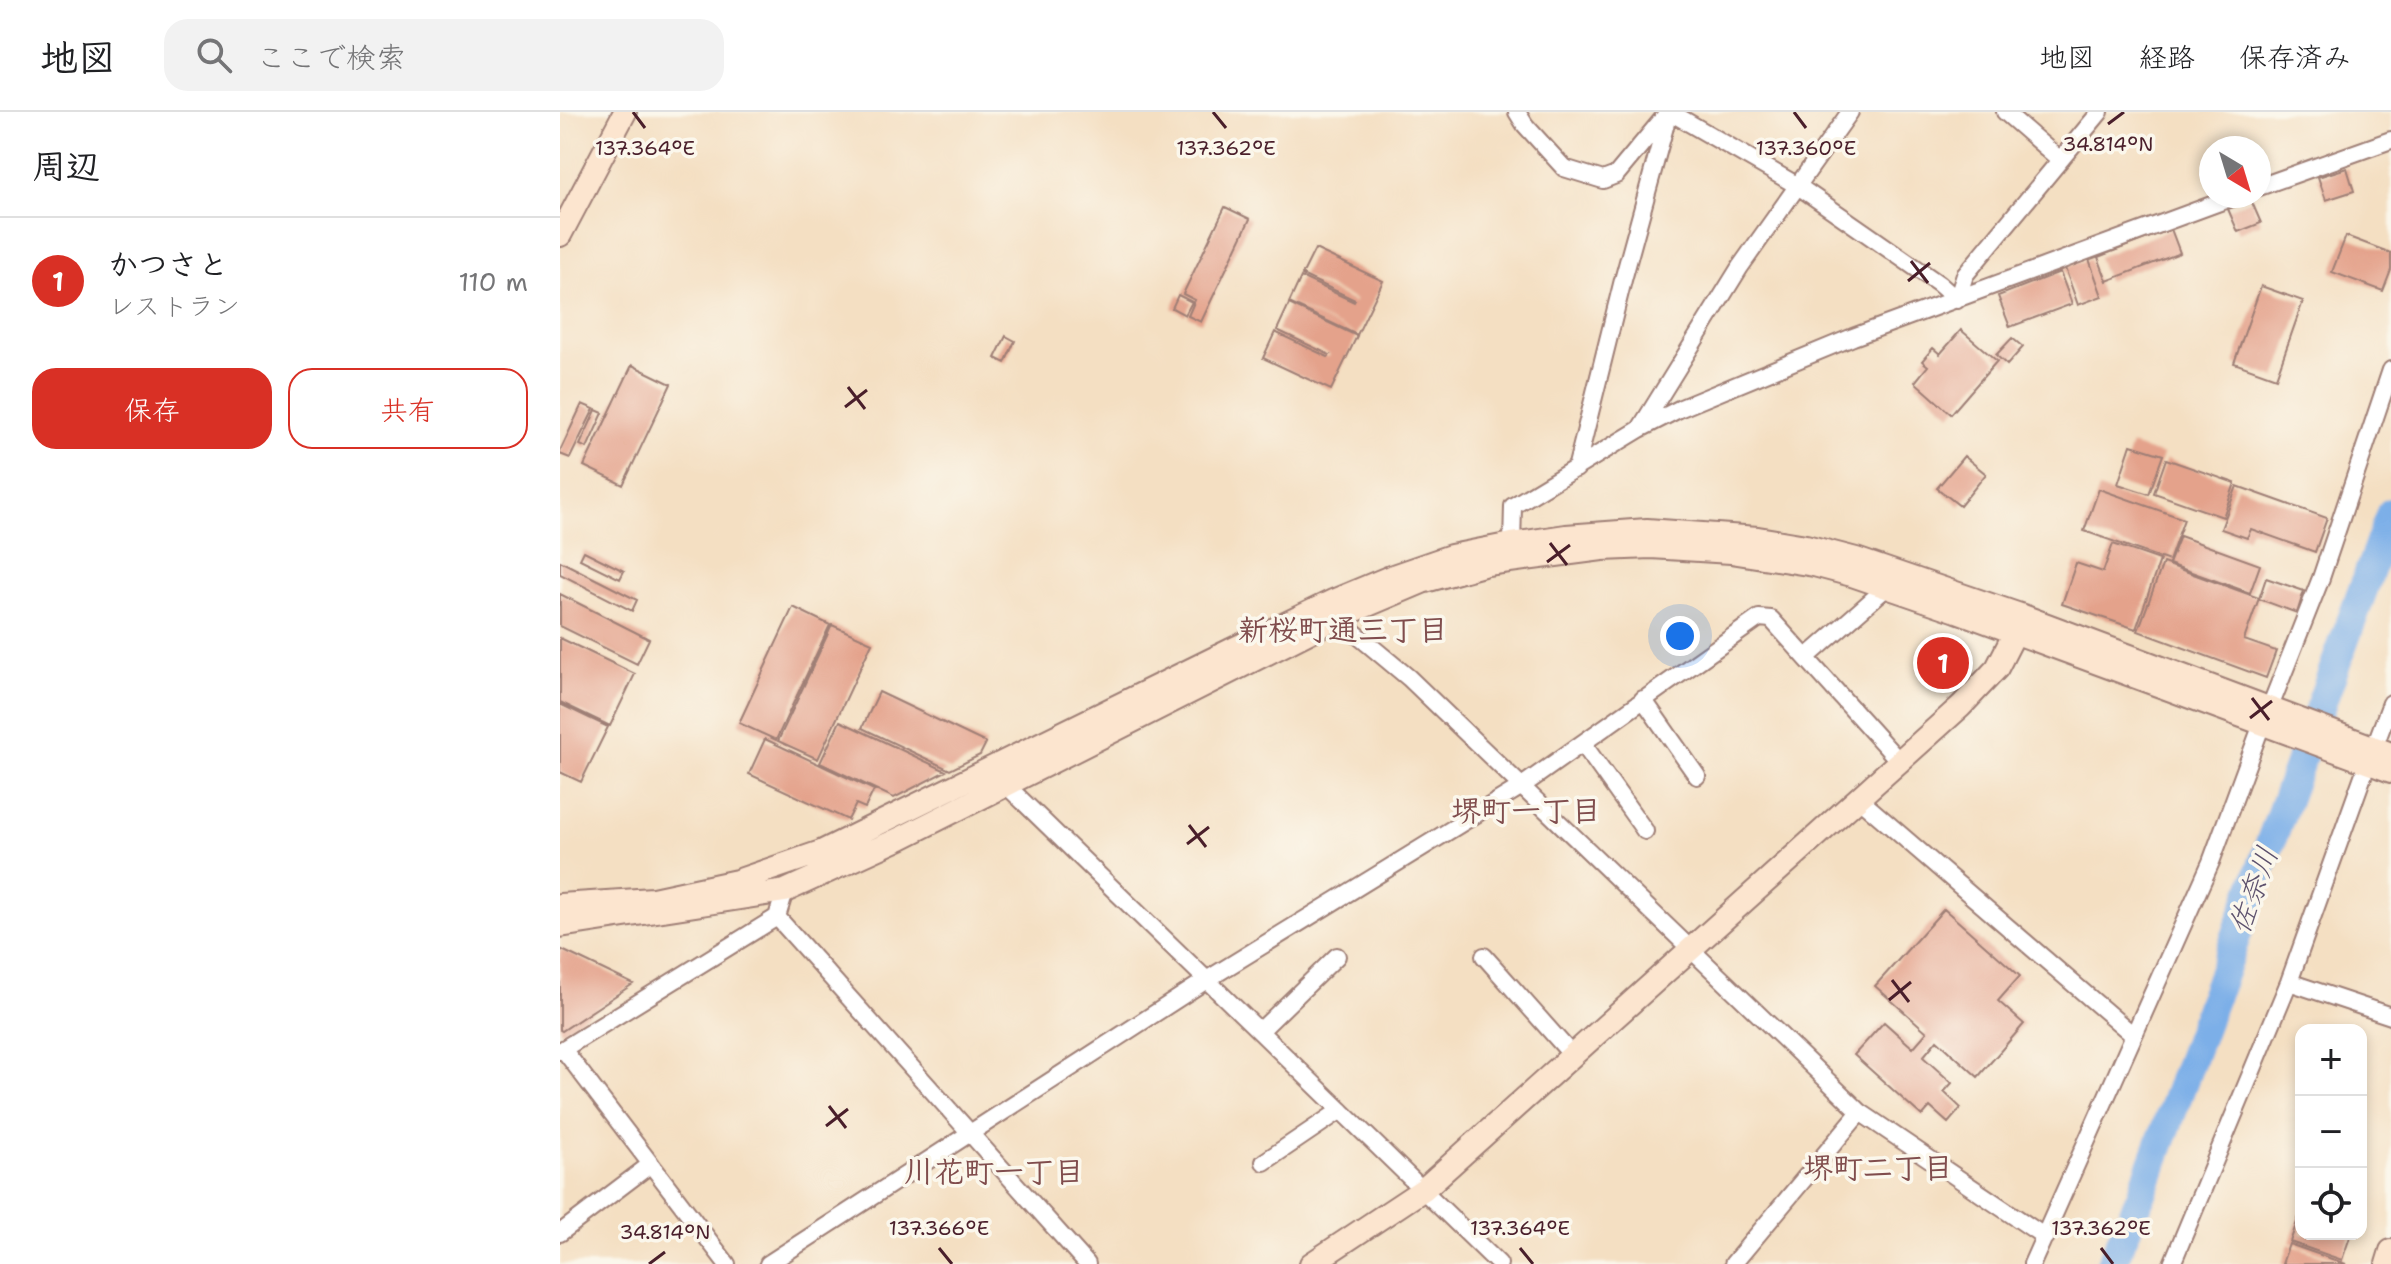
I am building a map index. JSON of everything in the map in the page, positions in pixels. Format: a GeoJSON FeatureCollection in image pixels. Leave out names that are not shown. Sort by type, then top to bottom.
{"type":"FeatureCollection","features":[{"type":"Feature","properties":{"kind":"street"},"geometry":{"type":"LineString","coordinates":[[560,235],[625,112]]}},
{"type":"Feature","properties":{"kind":"street"},"geometry":{"type":"LineString","coordinates":[[1517,112],[1564,168],[1603,180],[1616,175],[1669,112]]}},
{"type":"Feature","properties":{"kind":"street"},"geometry":{"type":"LineString","coordinates":[[1669,112],[1798,186],[1939,284],[1957,300]]}},
{"type":"Feature","properties":{"kind":"street"},"geometry":{"type":"LineString","coordinates":[[1576,469],[1669,112]]}},
{"type":"Feature","properties":{"kind":"street"},"geometry":{"type":"LineString","coordinates":[[1640,429],[1740,267],[1850,112]]}},
{"type":"Feature","properties":{"kind":"street"},"geometry":{"type":"LineString","coordinates":[[2005,112],[2059,159]]}},
{"type":"Feature","properties":{"kind":"street"},"geometry":{"type":"LineString","coordinates":[[1957,300],[1965,275],[2100,112]]}},
{"type":"Feature","properties":{"kind":"street"},"geometry":{"type":"LineString","coordinates":[[2271,183],[2391,140]]}},
{"type":"Feature","properties":{"kind":"street"},"geometry":{"type":"LineString","coordinates":[[1512,544],[1513,506],[1640,429],[1681,408],[1776,367],[2204,208]]}},
{"type":"Feature","properties":{"kind":"street"},"geometry":{"type":"LineString","coordinates":[[2032,1264],[2272,718],[2391,370]]}},
{"type":"Feature","properties":{"kind":"street"},"geometry":{"type":"LineString","coordinates":[[560,905],[653,899],[737,881],[821,852],[1333,601],[1451,556],[1512,544],[1647,530],[1758,538],[1856,559],[2020,625]]}},
{"type":"Feature","properties":{"kind":"street"},"geometry":{"type":"LineString","coordinates":[[560,926],[785,891],[901,838],[1337,618],[1422,582],[1487,564],[1602,549],[1651,547],[1731,552],[1814,565],[2163,670],[2272,718],[2369,752],[2391,771]]}},
{"type":"Feature","properties":{"kind":"street"},"geometry":{"type":"LineString","coordinates":[[1806,658],[1887,587]]}},
{"type":"Feature","properties":{"kind":"street"},"geometry":{"type":"LineString","coordinates":[[1337,618],[1409,678],[1860,1112],[2045,1237]]}},
{"type":"Feature","properties":{"kind":"street"},"geometry":{"type":"LineString","coordinates":[[768,1264],[1208,979],[1522,786],[1759,618],[1771,619],[1899,761]]}},
{"type":"Feature","properties":{"kind":"street"},"geometry":{"type":"LineString","coordinates":[[1311,1264],[1424,1189],[1961,706],[1997,668],[2020,625]]}},
{"type":"Feature","properties":{"kind":"street"},"geometry":{"type":"LineString","coordinates":[[1643,699],[1697,776]]}},
{"type":"Feature","properties":{"kind":"street"},"geometry":{"type":"LineString","coordinates":[[2172,1264],[2289,982],[2369,752],[2391,703]]}},
{"type":"Feature","properties":{"kind":"street"},"geometry":{"type":"LineString","coordinates":[[1583,744],[1645,831]]}},
{"type":"Feature","properties":{"kind":"street"},"geometry":{"type":"LineString","coordinates":[[1005,784],[1499,1264]]}},
{"type":"Feature","properties":{"kind":"street"},"geometry":{"type":"LineString","coordinates":[[1858,798],[2133,1035]]}},
{"type":"Feature","properties":{"kind":"street"},"geometry":{"type":"LineString","coordinates":[[727,1264],[562,1050],[777,917],[785,891]]}},
{"type":"Feature","properties":{"kind":"street"},"geometry":{"type":"LineString","coordinates":[[777,917],[1087,1264]]}},
{"type":"Feature","properties":{"kind":"street"},"geometry":{"type":"LineString","coordinates":[[1260,1031],[1337,956]]}},
{"type":"Feature","properties":{"kind":"street"},"geometry":{"type":"LineString","coordinates":[[1484,956],[1572,1055]]}},
{"type":"Feature","properties":{"kind":"street"},"geometry":{"type":"LineString","coordinates":[[2289,982],[2391,1016]]}},
{"type":"Feature","properties":{"kind":"street"},"geometry":{"type":"LineString","coordinates":[[1264,1162],[1341,1110]]}},
{"type":"Feature","properties":{"kind":"street"},"geometry":{"type":"LineString","coordinates":[[1733,1264],[1860,1112]]}},
{"type":"Feature","properties":{"kind":"street"},"geometry":{"type":"LineString","coordinates":[[560,1233],[651,1164]]}},
{"type":"Feature","properties":{"kind":"street"},"geometry":{"type":"LineString","coordinates":[[2387,1264],[2391,1251]]}},
{"type":"Feature","properties":{"kind":"building"},"geometry":{"type":"Polygon","coordinates":[[[2347,168],[2354,191],[2326,200],[2318,177],[2347,168]]]}},
{"type":"Feature","properties":{"kind":"building"},"geometry":{"type":"Polygon","coordinates":[[[1225,207],[1250,219],[1201,322],[1188,316],[1195,300],[1183,294],[1225,207]]]}},
{"type":"Feature","properties":{"kind":"building"},"geometry":{"type":"Polygon","coordinates":[[[2254,208],[2261,223],[2238,232],[2228,209],[2254,208]]]}},
{"type":"Feature","properties":{"kind":"building"},"geometry":{"type":"Polygon","coordinates":[[[2171,229],[2180,253],[2107,281],[2098,257],[2171,229]]]}},
{"type":"Feature","properties":{"kind":"building"},"geometry":{"type":"Polygon","coordinates":[[[2346,236],[2391,253],[2391,270],[2383,291],[2332,272],[2346,236]]]}},
{"type":"Feature","properties":{"kind":"building"},"geometry":{"type":"Polygon","coordinates":[[[1315,249],[1383,281],[1357,335],[1289,303],[1301,277],[1355,300],[1302,275],[1315,249]]]}},
{"type":"Feature","properties":{"kind":"building"},"geometry":{"type":"Polygon","coordinates":[[[2089,259],[2102,296],[2078,305],[2065,268],[2089,259]]]}},
{"type":"Feature","properties":{"kind":"building"},"geometry":{"type":"Polygon","coordinates":[[[2060,272],[2072,304],[2010,327],[1998,296],[2060,272]]]}},
{"type":"Feature","properties":{"kind":"building"},"geometry":{"type":"Polygon","coordinates":[[[2261,286],[2303,301],[2276,378],[2234,363],[2261,286]]]}},
{"type":"Feature","properties":{"kind":"building"},"geometry":{"type":"Polygon","coordinates":[[[1178,295],[1192,302],[1185,315],[1172,308],[1178,295]]]}},
{"type":"Feature","properties":{"kind":"building"},"geometry":{"type":"Polygon","coordinates":[[[1289,304],[1357,336],[1331,390],[1263,358],[1275,332],[1328,357],[1330,355],[1277,330],[1289,304]]]}},
{"type":"Feature","properties":{"kind":"building"},"geometry":{"type":"Polygon","coordinates":[[[1961,330],[1997,361],[1951,414],[1915,382],[1928,366],[1922,361],[1933,348],[1940,354],[1961,330]]]}},
{"type":"Feature","properties":{"kind":"building"},"geometry":{"type":"Polygon","coordinates":[[[1006,336],[1015,341],[1005,363],[995,358],[1006,336]]]}},
{"type":"Feature","properties":{"kind":"building"},"geometry":{"type":"Polygon","coordinates":[[[2012,338],[2023,347],[2007,365],[1996,355],[2012,338]]]}},
{"type":"Feature","properties":{"kind":"building"},"geometry":{"type":"Polygon","coordinates":[[[632,365],[671,384],[623,485],[584,466],[632,365]]]}},
{"type":"Feature","properties":{"kind":"building"},"geometry":{"type":"Polygon","coordinates":[[[582,404],[594,409],[570,458],[560,454],[560,451],[582,404]]]}},
{"type":"Feature","properties":{"kind":"building"},"geometry":{"type":"Polygon","coordinates":[[[596,410],[603,413],[587,448],[580,445],[596,410]]]}},
{"type":"Feature","properties":{"kind":"building"},"geometry":{"type":"Polygon","coordinates":[[[2131,445],[2163,455],[2149,494],[2118,484],[2131,445]]]}},
{"type":"Feature","properties":{"kind":"building"},"geometry":{"type":"Polygon","coordinates":[[[1964,456],[1986,474],[1960,506],[1937,488],[1964,456]]]}},
{"type":"Feature","properties":{"kind":"building"},"geometry":{"type":"Polygon","coordinates":[[[2166,459],[2235,483],[2223,517],[2154,493],[2166,459]]]}},
{"type":"Feature","properties":{"kind":"building"},"geometry":{"type":"Polygon","coordinates":[[[2237,486],[2327,518],[2315,552],[2251,529],[2247,538],[2221,529],[2237,486]]]}},
{"type":"Feature","properties":{"kind":"building"},"geometry":{"type":"Polygon","coordinates":[[[2099,489],[2184,519],[2169,561],[2084,531],[2099,489]]]}},
{"type":"Feature","properties":{"kind":"building"},"geometry":{"type":"Polygon","coordinates":[[[2180,536],[2260,565],[2250,593],[2169,564],[2180,536]]]}},
{"type":"Feature","properties":{"kind":"building"},"geometry":{"type":"Polygon","coordinates":[[[2113,544],[2160,560],[2136,629],[2062,604],[2076,563],[2103,572],[2113,544]]]}},
{"type":"Feature","properties":{"kind":"building"},"geometry":{"type":"Polygon","coordinates":[[[584,551],[624,571],[620,579],[580,559],[584,551]]]}},
{"type":"Feature","properties":{"kind":"building"},"geometry":{"type":"Polygon","coordinates":[[[560,561],[637,600],[632,611],[560,574],[560,561]]]}},
{"type":"Feature","properties":{"kind":"building"},"geometry":{"type":"Polygon","coordinates":[[[2163,563],[2259,598],[2244,640],[2276,651],[2266,678],[2138,631],[2163,563]]]}},
{"type":"Feature","properties":{"kind":"building"},"geometry":{"type":"Polygon","coordinates":[[[2266,578],[2304,591],[2297,613],[2259,599],[2266,578]]]}},
{"type":"Feature","properties":{"kind":"building"},"geometry":{"type":"Polygon","coordinates":[[[560,594],[649,639],[637,664],[560,626],[560,594]]]}},
{"type":"Feature","properties":{"kind":"building"},"geometry":{"type":"Polygon","coordinates":[[[793,607],[830,625],[776,740],[739,723],[793,607]]]}},
{"type":"Feature","properties":{"kind":"building"},"geometry":{"type":"Polygon","coordinates":[[[832,625],[872,643],[818,759],[778,741],[832,625]]]}},
{"type":"Feature","properties":{"kind":"building"},"geometry":{"type":"Polygon","coordinates":[[[560,638],[635,674],[610,726],[560,702],[560,638]]]}},
{"type":"Feature","properties":{"kind":"building"},"geometry":{"type":"Polygon","coordinates":[[[879,692],[986,743],[980,755],[950,770],[862,728],[879,692]]]}},
{"type":"Feature","properties":{"kind":"building"},"geometry":{"type":"Polygon","coordinates":[[[560,704],[608,727],[581,782],[560,772],[560,704]]]}},
{"type":"Feature","properties":{"kind":"building"},"geometry":{"type":"Polygon","coordinates":[[[840,721],[946,771],[894,798],[820,763],[840,721]]]}},
{"type":"Feature","properties":{"kind":"building"},"geometry":{"type":"Polygon","coordinates":[[[765,739],[874,790],[865,808],[856,804],[848,820],[749,774],[765,739]]]}},
{"type":"Feature","properties":{"kind":"building"},"geometry":{"type":"Polygon","coordinates":[[[1944,909],[2020,976],[1998,1001],[2024,1024],[1978,1077],[1937,1040],[1923,1057],[1952,1083],[1944,1092],[1961,1108],[1948,1123],[1930,1107],[1922,1116],[1854,1055],[1884,1022],[1913,1048],[1927,1032],[1875,986],[1944,909]]]}},
{"type":"Feature","properties":{"kind":"building"},"geometry":{"type":"Polygon","coordinates":[[[560,949],[633,984],[562,1031],[560,1030],[560,949]]]}},
{"type":"Feature","properties":{"kind":"building"},"geometry":{"type":"Polygon","coordinates":[[[2295,1228],[2295,1240],[2349,1240],[2342,1260],[2290,1242],[2295,1228]]]}},
{"type":"Feature","properties":{"kind":"building"},"geometry":{"type":"Polygon","coordinates":[[[2289,1244],[2346,1264],[2282,1264],[2289,1244]]]}},
{"type":"Feature","properties":{"kind":"waterway","name":"佐奈川"},"geometry":{"type":"LineString","coordinates":[[2111,1264],[2141,1196],[2391,513]]}},
{"type":"Feature","properties":{"kind":"place","name":"かつさと"},"geometry":{"type":"Point","coordinates":[1943,663]}},
{"type":"Feature","properties":{"kind":"district","name":"新桜町通三丁目"},"geometry":{"type":"Point","coordinates":[1343,629]}},
{"type":"Feature","properties":{"kind":"district","name":"堺町一丁目"},"geometry":{"type":"Point","coordinates":[1526,810]}},
{"type":"Feature","properties":{"kind":"district","name":"堺町二丁目"},"geometry":{"type":"Point","coordinates":[1878,1167]}},
{"type":"Feature","properties":{"kind":"district","name":"川花町一丁目"},"geometry":{"type":"Point","coordinates":[994,1171]}}]}
